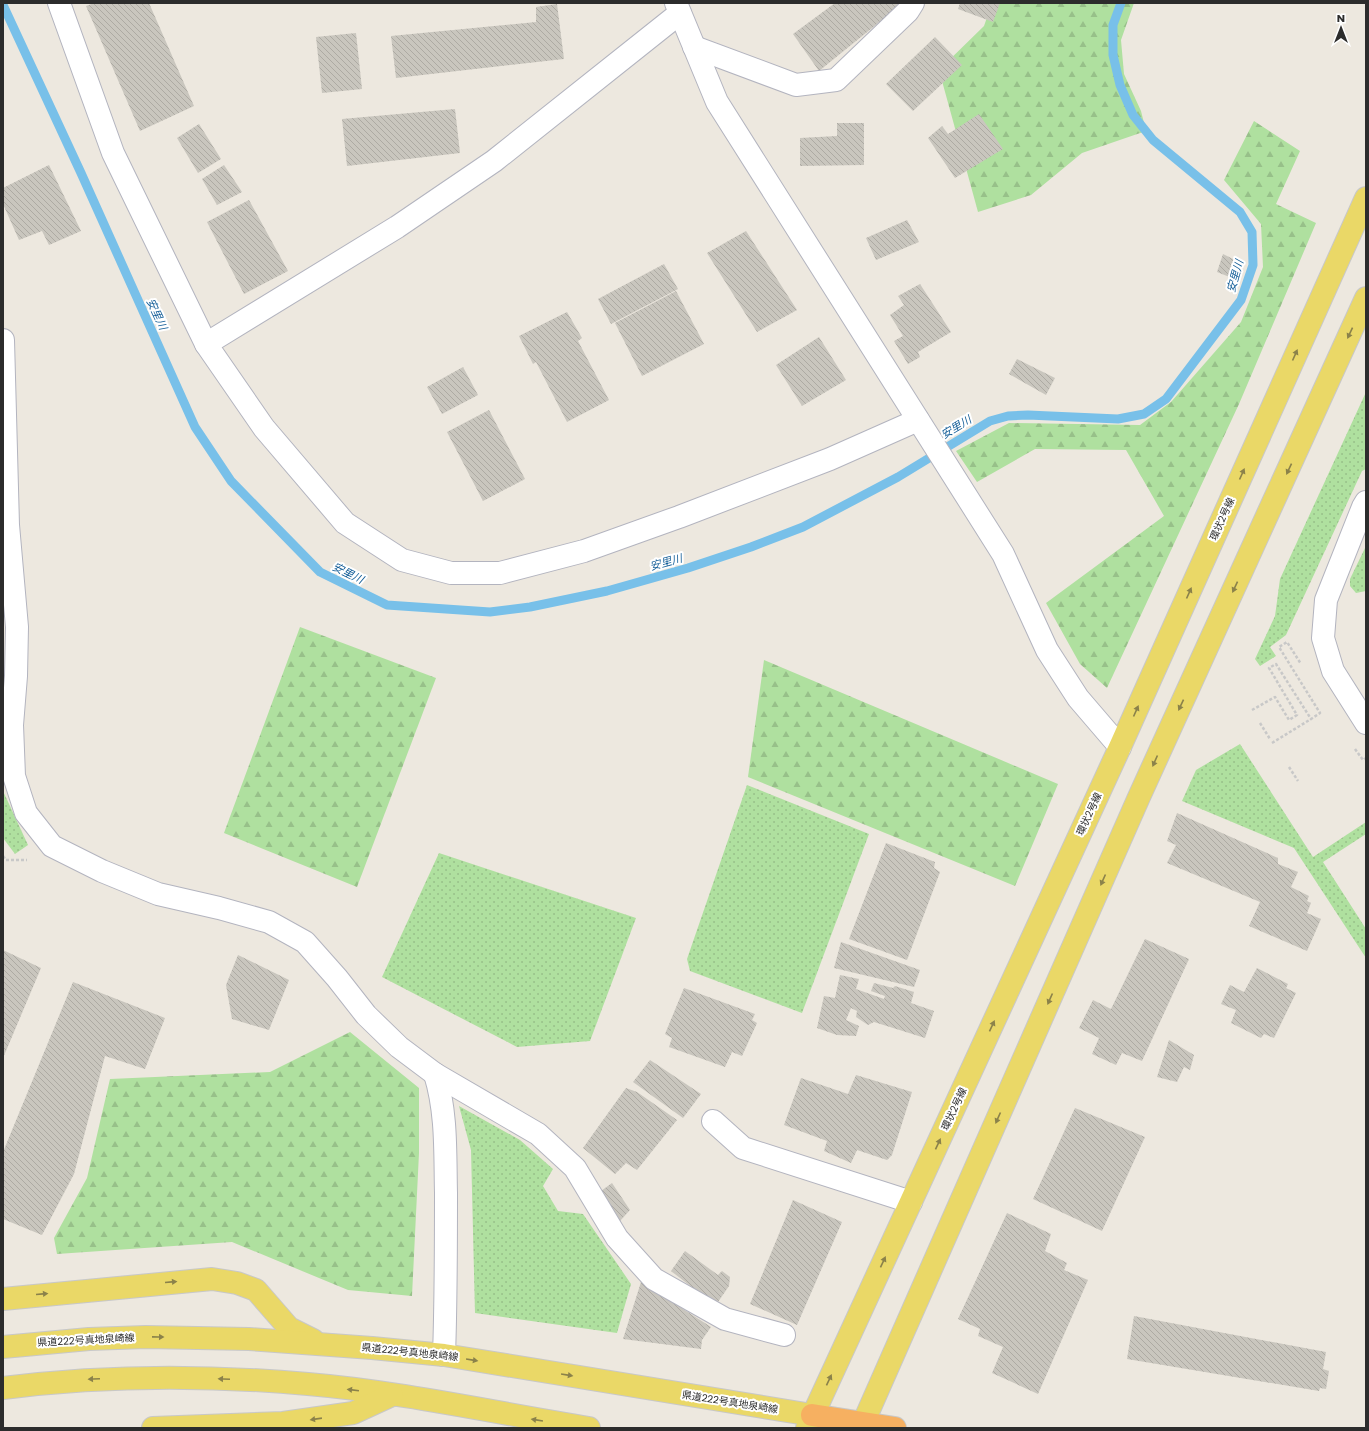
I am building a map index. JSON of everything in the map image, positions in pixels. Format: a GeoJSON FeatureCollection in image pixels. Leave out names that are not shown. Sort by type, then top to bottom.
{"type":"FeatureCollection","features":[{"type":"Feature","properties":{"kind":"highway"},"geometry":{"type":"LineString","coordinates":[[809,1422],[895,1428]]}},
{"type":"Feature","properties":{"kind":"main road","name":"環状2号線"},"geometry":{"type":"LineString","coordinates":[[809,1422],[1120,747],[1366,198]]}},
{"type":"Feature","properties":{"kind":"main road"},"geometry":{"type":"LineString","coordinates":[[862,1425],[1139,797],[1366,298]]}},
{"type":"Feature","properties":{"kind":"main road"},"geometry":{"type":"LineString","coordinates":[[3,1299],[212,1279],[237,1283],[256,1290],[289,1328],[322,1344]]}},
{"type":"Feature","properties":{"kind":"main road","name":"県道222号真地泉崎線"},"geometry":{"type":"LineString","coordinates":[[3,1347],[74,1340],[146,1337],[249,1339],[444,1355],[809,1422]]}},
{"type":"Feature","properties":{"kind":"main road"},"geometry":{"type":"LineString","coordinates":[[3,1388],[91,1380],[224,1378],[309,1384],[392,1395],[589,1428]]}},
{"type":"Feature","properties":{"kind":"main road"},"geometry":{"type":"LineString","coordinates":[[153,1428],[283,1424],[353,1413],[392,1395]]}},
{"type":"Feature","properties":{"kind":"street"},"geometry":{"type":"LineString","coordinates":[[59,3],[113,153],[206,344],[264,428],[345,523],[402,560],[451,573],[500,573],[584,550],[679,517],[830,459],[923,427]]}},
{"type":"Feature","properties":{"kind":"street"},"geometry":{"type":"LineString","coordinates":[[694,47],[796,86],[836,80],[908,11],[913,3]]}},
{"type":"Feature","properties":{"kind":"street"},"geometry":{"type":"LineString","coordinates":[[206,344],[397,227],[494,161],[678,8],[717,102],[1003,554],[1047,650],[1078,698],[1120,747]]}},
{"type":"Feature","properties":{"kind":"street"},"geometry":{"type":"LineString","coordinates":[[3,343],[8,525],[17,627],[16,676],[12,725],[14,776],[26,813],[52,846],[102,871],[158,894],[219,908],[269,922],[305,942],[337,978],[366,1015],[400,1048],[435,1074],[538,1134],[575,1168],[617,1238],[654,1279],[725,1319],[784,1335]]}},
{"type":"Feature","properties":{"kind":"street"},"geometry":{"type":"LineString","coordinates":[[1366,502],[1363,506],[1326,600],[1324,638],[1333,672],[1366,723]]}},
{"type":"Feature","properties":{"kind":"street"},"geometry":{"type":"LineString","coordinates":[[435,1074],[440,1091],[445,1124],[447,1293],[444,1355]]}},
{"type":"Feature","properties":{"kind":"street"},"geometry":{"type":"LineString","coordinates":[[713,1121],[743,1148],[911,1202]]}},
{"type":"Feature","properties":{"kind":"path"},"geometry":{"type":"LineString","coordinates":[[1272,743],[1320,713],[1279,647],[1287,642],[1304,668]]}},
{"type":"Feature","properties":{"kind":"path"},"geometry":{"type":"LineString","coordinates":[[1252,710],[1275,697],[1289,720],[1297,715],[1269,668],[1276,664],[1311,718]]}},
{"type":"Feature","properties":{"kind":"path"},"geometry":{"type":"LineString","coordinates":[[1260,723],[1270,739]]}},
{"type":"Feature","properties":{"kind":"path"},"geometry":{"type":"LineString","coordinates":[[1354,747],[1363,760],[1366,758]]}},
{"type":"Feature","properties":{"kind":"path"},"geometry":{"type":"LineString","coordinates":[[1289,767],[1298,781]]}},
{"type":"Feature","properties":{"kind":"green space"},"geometry":{"type":"Polygon","coordinates":[[[992,3],[1134,3],[1121,40],[1124,74],[1141,111],[1146,131],[1082,153],[1031,195],[978,212],[939,70],[984,26],[992,3]]]}},
{"type":"Feature","properties":{"kind":"green space"},"geometry":{"type":"Polygon","coordinates":[[[1254,121],[1300,151],[1276,204],[1316,223],[1239,404],[1107,688],[1080,664],[1046,603],[1164,516],[1126,450],[1035,449],[977,482],[956,451],[1009,423],[1140,425],[1171,402],[1241,322],[1263,267],[1261,224],[1224,180],[1254,121]]]}},
{"type":"Feature","properties":{"kind":"green space"},"geometry":{"type":"Polygon","coordinates":[[[1366,392],[1366,469],[1362,471],[1286,635],[1270,647],[1276,656],[1260,666],[1255,659],[1275,616],[1280,579],[1366,392]]]}},
{"type":"Feature","properties":{"kind":"green space"},"geometry":{"type":"Polygon","coordinates":[[[1366,546],[1366,591],[1356,593],[1350,586],[1350,579],[1366,546]]]}},
{"type":"Feature","properties":{"kind":"green space"},"geometry":{"type":"Polygon","coordinates":[[[300,627],[436,678],[357,887],[224,833],[300,627]]]}},
{"type":"Feature","properties":{"kind":"green space"},"geometry":{"type":"Polygon","coordinates":[[[764,660],[1058,784],[1015,886],[748,777],[764,660]]]}},
{"type":"Feature","properties":{"kind":"green space"},"geometry":{"type":"Polygon","coordinates":[[[1240,744],[1313,857],[1366,822],[1366,834],[1323,862],[1366,929],[1366,958],[1294,848],[1182,801],[1196,770],[1240,744]]]}},
{"type":"Feature","properties":{"kind":"green space"},"geometry":{"type":"Polygon","coordinates":[[[747,785],[869,834],[802,1013],[690,971],[687,959],[747,785]]]}},
{"type":"Feature","properties":{"kind":"green space"},"geometry":{"type":"Polygon","coordinates":[[[3,791],[28,845],[15,854],[3,838],[3,791]]]}},
{"type":"Feature","properties":{"kind":"green space"},"geometry":{"type":"Polygon","coordinates":[[[439,853],[636,918],[590,1041],[517,1047],[382,977],[439,853]]]}},
{"type":"Feature","properties":{"kind":"green space"},"geometry":{"type":"Polygon","coordinates":[[[350,1032],[419,1088],[419,1153],[412,1296],[348,1290],[232,1242],[57,1254],[54,1238],[87,1178],[110,1079],[270,1072],[350,1032]]]}},
{"type":"Feature","properties":{"kind":"green space"},"geometry":{"type":"Polygon","coordinates":[[[459,1106],[520,1140],[553,1169],[543,1186],[558,1211],[583,1214],[631,1284],[617,1333],[475,1313],[471,1150],[459,1106]]]}},
{"type":"Feature","properties":{"kind":"building"},"geometry":{"type":"Polygon","coordinates":[[[94,3],[149,3],[194,106],[140,131],[86,6],[94,3]]]}},
{"type":"Feature","properties":{"kind":"building"},"geometry":{"type":"Polygon","coordinates":[[[835,3],[903,3],[819,71],[793,34],[835,3]]]}},
{"type":"Feature","properties":{"kind":"building"},"geometry":{"type":"Polygon","coordinates":[[[960,3],[1000,3],[993,22],[958,9],[960,3]]]}},
{"type":"Feature","properties":{"kind":"building"},"geometry":{"type":"Polygon","coordinates":[[[557,4],[564,59],[396,78],[391,36],[536,22],[536,7],[557,4]]]}},
{"type":"Feature","properties":{"kind":"building"},"geometry":{"type":"Polygon","coordinates":[[[356,33],[362,89],[322,93],[316,37],[356,33]]]}},
{"type":"Feature","properties":{"kind":"building"},"geometry":{"type":"Polygon","coordinates":[[[935,37],[962,65],[913,111],[886,84],[935,37]]]}},
{"type":"Feature","properties":{"kind":"building"},"geometry":{"type":"Polygon","coordinates":[[[455,109],[460,153],[347,166],[342,119],[455,109]]]}},
{"type":"Feature","properties":{"kind":"building"},"geometry":{"type":"Polygon","coordinates":[[[979,114],[1003,149],[955,178],[928,138],[942,126],[948,134],[979,114]]]}},
{"type":"Feature","properties":{"kind":"building"},"geometry":{"type":"Polygon","coordinates":[[[837,123],[864,123],[864,165],[800,166],[800,138],[837,136],[837,123]]]}},
{"type":"Feature","properties":{"kind":"building"},"geometry":{"type":"Polygon","coordinates":[[[199,124],[221,159],[198,173],[177,138],[199,124]]]}},
{"type":"Feature","properties":{"kind":"building"},"geometry":{"type":"Polygon","coordinates":[[[49,165],[81,231],[49,245],[42,231],[19,240],[3,204],[3,188],[49,165]]]}},
{"type":"Feature","properties":{"kind":"building"},"geometry":{"type":"Polygon","coordinates":[[[224,165],[242,192],[217,205],[202,179],[224,165]]]}},
{"type":"Feature","properties":{"kind":"building"},"geometry":{"type":"Polygon","coordinates":[[[249,200],[288,271],[244,294],[207,222],[249,200]]]}},
{"type":"Feature","properties":{"kind":"building"},"geometry":{"type":"Polygon","coordinates":[[[907,220],[919,242],[876,260],[866,238],[907,220]]]}},
{"type":"Feature","properties":{"kind":"building"},"geometry":{"type":"Polygon","coordinates":[[[746,231],[797,310],[757,332],[707,253],[746,231]]]}},
{"type":"Feature","properties":{"kind":"building"},"geometry":{"type":"Polygon","coordinates":[[[1223,254],[1239,262],[1232,278],[1217,272],[1223,254]]]}},
{"type":"Feature","properties":{"kind":"building"},"geometry":{"type":"Polygon","coordinates":[[[664,264],[678,289],[611,324],[598,299],[664,264]]]}},
{"type":"Feature","properties":{"kind":"building"},"geometry":{"type":"Polygon","coordinates":[[[920,284],[951,332],[918,352],[920,357],[908,364],[894,341],[903,336],[890,315],[904,305],[898,296],[920,284]]]}},
{"type":"Feature","properties":{"kind":"building"},"geometry":{"type":"Polygon","coordinates":[[[676,291],[704,344],[642,376],[615,323],[676,291]]]}},
{"type":"Feature","properties":{"kind":"building"},"geometry":{"type":"Polygon","coordinates":[[[567,312],[582,338],[578,341],[609,400],[567,422],[536,362],[533,364],[519,336],[567,312]]]}},
{"type":"Feature","properties":{"kind":"building"},"geometry":{"type":"Polygon","coordinates":[[[819,337],[846,380],[802,406],[776,365],[819,337]]]}},
{"type":"Feature","properties":{"kind":"building"},"geometry":{"type":"Polygon","coordinates":[[[1017,359],[1055,378],[1046,395],[1009,374],[1017,359]]]}},
{"type":"Feature","properties":{"kind":"building"},"geometry":{"type":"Polygon","coordinates":[[[463,367],[478,395],[442,414],[427,387],[463,367]]]}},
{"type":"Feature","properties":{"kind":"building"},"geometry":{"type":"Polygon","coordinates":[[[489,410],[525,479],[483,501],[447,432],[489,410]]]}},
{"type":"Feature","properties":{"kind":"building"},"geometry":{"type":"Polygon","coordinates":[[[1177,813],[1278,858],[1278,864],[1298,872],[1291,887],[1309,896],[1307,901],[1311,903],[1307,913],[1321,919],[1307,951],[1249,926],[1260,902],[1167,863],[1176,845],[1167,841],[1177,813]]]}},
{"type":"Feature","properties":{"kind":"building"},"geometry":{"type":"Polygon","coordinates":[[[886,843],[935,862],[934,868],[940,872],[907,960],[849,939],[886,843]]]}},
{"type":"Feature","properties":{"kind":"building"},"geometry":{"type":"Polygon","coordinates":[[[1145,939],[1189,959],[1142,1061],[1122,1053],[1116,1065],[1092,1054],[1099,1038],[1079,1028],[1093,1000],[1111,1009],[1145,939]]]}},
{"type":"Feature","properties":{"kind":"building"},"geometry":{"type":"Polygon","coordinates":[[[841,942],[920,970],[914,987],[834,968],[841,942]]]}},
{"type":"Feature","properties":{"kind":"building"},"geometry":{"type":"Polygon","coordinates":[[[3,950],[41,968],[3,1058],[3,950]]]}},
{"type":"Feature","properties":{"kind":"building"},"geometry":{"type":"Polygon","coordinates":[[[238,955],[289,980],[269,1030],[232,1019],[226,985],[238,955]]]}},
{"type":"Feature","properties":{"kind":"building"},"geometry":{"type":"Polygon","coordinates":[[[1257,968],[1288,984],[1286,988],[1296,993],[1274,1038],[1264,1034],[1261,1038],[1231,1023],[1236,1010],[1221,1004],[1230,985],[1244,992],[1257,968]]]}},
{"type":"Feature","properties":{"kind":"building"},"geometry":{"type":"Polygon","coordinates":[[[840,975],[859,979],[856,989],[884,999],[885,996],[871,991],[874,983],[893,988],[895,986],[914,992],[911,1003],[934,1011],[925,1038],[874,1022],[868,1025],[856,1017],[857,1011],[851,1008],[846,1020],[859,1026],[856,1036],[837,1035],[817,1028],[824,996],[835,998],[840,975]]]}},
{"type":"Feature","properties":{"kind":"building"},"geometry":{"type":"Polygon","coordinates":[[[73,982],[165,1018],[145,1069],[105,1056],[74,1174],[42,1235],[3,1219],[3,1152],[73,982]]]}},
{"type":"Feature","properties":{"kind":"building"},"geometry":{"type":"Polygon","coordinates":[[[684,988],[755,1014],[752,1020],[757,1023],[742,1056],[732,1052],[725,1067],[669,1047],[672,1038],[665,1034],[684,988]]]}},
{"type":"Feature","properties":{"kind":"building"},"geometry":{"type":"Polygon","coordinates":[[[1169,1040],[1194,1055],[1190,1070],[1184,1067],[1177,1082],[1157,1077],[1169,1040]]]}},
{"type":"Feature","properties":{"kind":"building"},"geometry":{"type":"Polygon","coordinates":[[[650,1060],[701,1094],[683,1118],[633,1082],[650,1060]]]}},
{"type":"Feature","properties":{"kind":"building"},"geometry":{"type":"Polygon","coordinates":[[[856,1075],[912,1092],[892,1155],[887,1160],[857,1150],[851,1163],[824,1151],[827,1141],[784,1125],[801,1078],[848,1094],[856,1075]]]}},
{"type":"Feature","properties":{"kind":"building"},"geometry":{"type":"Polygon","coordinates":[[[626,1088],[637,1092],[677,1120],[637,1170],[626,1163],[615,1174],[583,1148],[626,1088]]]}},
{"type":"Feature","properties":{"kind":"building"},"geometry":{"type":"Polygon","coordinates":[[[1075,1108],[1145,1137],[1102,1231],[1033,1199],[1075,1108]]]}},
{"type":"Feature","properties":{"kind":"building"},"geometry":{"type":"Polygon","coordinates":[[[612,1183],[630,1210],[620,1221],[601,1191],[612,1183]]]}},
{"type":"Feature","properties":{"kind":"building"},"geometry":{"type":"Polygon","coordinates":[[[793,1200],[842,1222],[797,1325],[750,1304],[793,1200]]]}},
{"type":"Feature","properties":{"kind":"building"},"geometry":{"type":"Polygon","coordinates":[[[1007,1213],[1051,1234],[1045,1251],[1067,1263],[1064,1270],[1088,1280],[1038,1394],[992,1373],[1003,1347],[978,1336],[980,1329],[958,1319],[1007,1213]]]}},
{"type":"Feature","properties":{"kind":"building"},"geometry":{"type":"Polygon","coordinates":[[[685,1251],[718,1275],[722,1271],[730,1277],[729,1286],[718,1302],[702,1295],[671,1271],[685,1251]]]}},
{"type":"Feature","properties":{"kind":"building"},"geometry":{"type":"Polygon","coordinates":[[[641,1282],[711,1327],[702,1340],[701,1349],[623,1339],[641,1282]]]}},
{"type":"Feature","properties":{"kind":"building"},"geometry":{"type":"Polygon","coordinates":[[[1134,1316],[1326,1352],[1323,1369],[1329,1371],[1326,1389],[1320,1388],[1319,1391],[1127,1359],[1134,1316]]]}},
{"type":"Feature","properties":{"kind":"waterway","name":"安里川"},"geometry":{"type":"LineString","coordinates":[[3,5],[81,173],[195,427],[231,481],[320,572],[387,605],[490,612],[530,607],[607,591],[688,568],[751,547],[803,527],[898,477],[990,421],[1008,416],[1028,415],[1118,419],[1144,414],[1166,399],[1241,300],[1253,265],[1252,232],[1240,212],[1153,140],[1133,115],[1120,85],[1113,55],[1113,25],[1121,3]]}}]}
